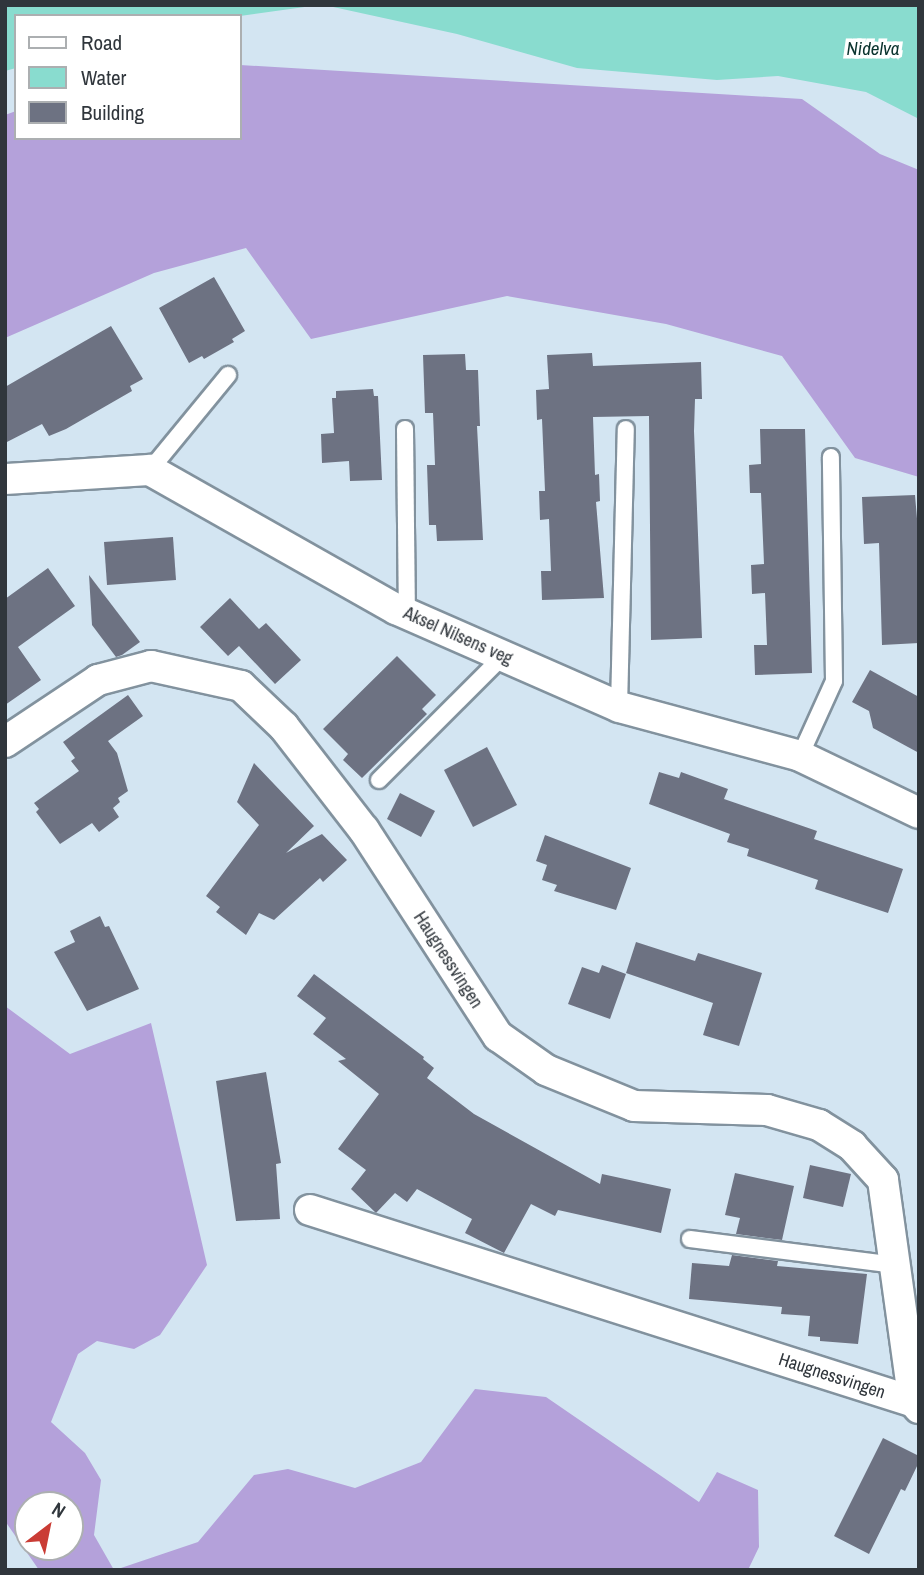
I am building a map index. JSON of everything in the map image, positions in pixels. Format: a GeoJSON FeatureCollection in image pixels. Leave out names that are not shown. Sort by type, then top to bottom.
{"type":"FeatureCollection","features":[{"type":"Feature","properties":{"kind":"street"},"geometry":{"type":"LineString","coordinates":[[5,479],[150,470]]}},
{"type":"Feature","properties":{"kind":"street","name":"Aksel Nilsens veg"},"geometry":{"type":"LineString","coordinates":[[150,470],[407,614],[620,707],[800,756],[919,813]]}},
{"type":"Feature","properties":{"kind":"street","name":"Haugnessvingen"},"geometry":{"type":"LineString","coordinates":[[5,742],[98,680],[151,666],[241,686],[284,727],[364,830],[498,1036],[547,1070],[635,1106],[767,1110],[820,1125],[852,1146],[883,1180],[916,1405],[310,1210]]}},
{"type":"Feature","properties":{"kind":"lane"},"geometry":{"type":"LineString","coordinates":[[150,470],[228,375]]}},
{"type":"Feature","properties":{"kind":"lane"},"geometry":{"type":"LineString","coordinates":[[405,429],[407,614]]}},
{"type":"Feature","properties":{"kind":"lane"},"geometry":{"type":"LineString","coordinates":[[620,707],[626,429]]}},
{"type":"Feature","properties":{"kind":"lane"},"geometry":{"type":"LineString","coordinates":[[800,756],[834,681],[831,457]]}},
{"type":"Feature","properties":{"kind":"lane"},"geometry":{"type":"LineString","coordinates":[[379,780],[503,656]]}},
{"type":"Feature","properties":{"kind":"lane"},"geometry":{"type":"LineString","coordinates":[[690,1239],[895,1265]]}},
{"type":"Feature","properties":{"kind":"shaded area"},"geometry":{"type":"Polygon","coordinates":[[[242,65],[802,99],[880,154],[919,170],[919,477],[855,458],[782,356],[666,324],[507,296],[311,339],[246,248],[154,273],[5,338],[5,115],[14,112],[14,140],[242,140],[242,65]]]}},
{"type":"Feature","properties":{"kind":"shaded area"},"geometry":{"type":"Polygon","coordinates":[[[5,1006],[70,1054],[151,1023],[207,1265],[160,1335],[134,1349],[97,1341],[78,1354],[51,1422],[85,1453],[101,1480],[94,1535],[114,1570],[39,1570],[33,1561],[84,1561],[84,1491],[14,1491],[14,1534],[5,1521],[5,1006]]]}},
{"type":"Feature","properties":{"kind":"shaded area"},"geometry":{"type":"Polygon","coordinates":[[[475,1389],[546,1397],[699,1502],[717,1472],[758,1490],[759,1547],[748,1570],[115,1570],[198,1542],[254,1475],[288,1469],[355,1488],[421,1462],[475,1389]]]}},
{"type":"Feature","properties":{"kind":"water"},"geometry":{"type":"Polygon","coordinates":[[[5,5],[319,5],[242,16],[14,14],[14,69],[5,71],[5,5]]]}},
{"type":"Feature","properties":{"kind":"water","name":"Nidelva"},"geometry":{"type":"Polygon","coordinates":[[[324,5],[919,5],[919,119],[866,92],[778,76],[717,80],[577,68],[457,34],[324,5]]]}},
{"type":"Feature","properties":{"kind":"building"},"geometry":{"type":"Polygon","coordinates":[[[214,277],[245,331],[232,339],[234,342],[204,359],[202,356],[189,363],[159,308],[214,277]]]}},
{"type":"Feature","properties":{"kind":"building"},"geometry":{"type":"Polygon","coordinates":[[[111,326],[143,379],[130,386],[132,391],[66,429],[49,436],[42,424],[5,443],[5,387],[111,326]]]}},
{"type":"Feature","properties":{"kind":"building"},"geometry":{"type":"Polygon","coordinates":[[[592,353],[593,366],[701,362],[702,399],[695,399],[694,431],[702,638],[651,640],[649,416],[593,417],[595,475],[599,474],[600,501],[596,502],[604,598],[542,600],[541,571],[551,571],[549,519],[540,520],[539,491],[545,491],[542,419],[537,420],[536,390],[549,389],[547,355],[592,353]]]}},
{"type":"Feature","properties":{"kind":"building"},"geometry":{"type":"Polygon","coordinates":[[[465,354],[466,370],[478,370],[480,426],[477,426],[483,540],[437,541],[436,525],[429,525],[427,465],[435,465],[433,413],[425,413],[423,355],[465,354]]]}},
{"type":"Feature","properties":{"kind":"building"},"geometry":{"type":"Polygon","coordinates":[[[373,389],[374,396],[378,396],[382,480],[350,481],[349,461],[322,463],[321,434],[334,433],[332,398],[336,398],[336,391],[373,389]]]}},
{"type":"Feature","properties":{"kind":"building"},"geometry":{"type":"Polygon","coordinates":[[[760,429],[805,429],[812,673],[755,675],[754,645],[767,645],[765,593],[752,594],[751,565],[764,564],[761,493],[750,493],[749,465],[761,464],[760,429]]]}},
{"type":"Feature","properties":{"kind":"building"},"geometry":{"type":"Polygon","coordinates":[[[915,495],[919,542],[919,643],[882,645],[879,543],[864,544],[862,497],[915,495]]]}},
{"type":"Feature","properties":{"kind":"building"},"geometry":{"type":"Polygon","coordinates":[[[173,537],[176,580],[107,585],[104,542],[173,537]]]}},
{"type":"Feature","properties":{"kind":"building"},"geometry":{"type":"Polygon","coordinates":[[[48,568],[75,606],[18,647],[41,680],[5,705],[5,599],[48,568]]]}},
{"type":"Feature","properties":{"kind":"building"},"geometry":{"type":"Polygon","coordinates":[[[89,575],[140,642],[122,655],[116,657],[92,625],[89,575]]]}},
{"type":"Feature","properties":{"kind":"building"},"geometry":{"type":"Polygon","coordinates":[[[230,598],[259,629],[266,623],[301,660],[275,684],[239,646],[228,656],[200,627],[230,598]]]}},
{"type":"Feature","properties":{"kind":"building"},"geometry":{"type":"Polygon","coordinates":[[[397,656],[436,695],[422,709],[427,714],[362,778],[343,760],[348,754],[323,729],[397,656]]]}},
{"type":"Feature","properties":{"kind":"building"},"geometry":{"type":"Polygon","coordinates":[[[870,670],[919,697],[919,753],[873,728],[869,711],[852,702],[870,670]]]}},
{"type":"Feature","properties":{"kind":"building"},"geometry":{"type":"Polygon","coordinates":[[[128,695],[143,716],[108,741],[117,753],[128,791],[118,798],[120,802],[113,808],[119,817],[99,832],[92,823],[60,844],[36,812],[39,809],[34,803],[79,771],[71,761],[75,758],[63,742],[128,695]]]}},
{"type":"Feature","properties":{"kind":"building"},"geometry":{"type":"Polygon","coordinates":[[[487,747],[517,805],[473,827],[444,770],[487,747]]]}},
{"type":"Feature","properties":{"kind":"building"},"geometry":{"type":"Polygon","coordinates":[[[254,763],[314,826],[286,853],[322,834],[347,860],[323,882],[320,878],[274,920],[259,913],[246,935],[216,912],[220,907],[206,896],[259,825],[237,802],[254,763]]]}},
{"type":"Feature","properties":{"kind":"building"},"geometry":{"type":"Polygon","coordinates":[[[659,772],[679,778],[681,772],[728,789],[724,799],[817,831],[814,839],[903,869],[888,913],[815,889],[818,880],[747,856],[749,849],[727,842],[730,834],[649,804],[659,772]]]}},
{"type":"Feature","properties":{"kind":"building"},"geometry":{"type":"Polygon","coordinates":[[[400,793],[435,811],[421,837],[387,819],[400,793]]]}},
{"type":"Feature","properties":{"kind":"building"},"geometry":{"type":"Polygon","coordinates":[[[545,835],[631,868],[616,910],[554,891],[557,885],[542,880],[547,865],[536,861],[545,835]]]}},
{"type":"Feature","properties":{"kind":"building"},"geometry":{"type":"Polygon","coordinates":[[[100,916],[105,927],[109,926],[139,989],[87,1011],[54,952],[75,942],[70,931],[100,916]]]}},
{"type":"Feature","properties":{"kind":"building"},"geometry":{"type":"Polygon","coordinates":[[[636,942],[695,961],[698,953],[762,973],[739,1046],[703,1035],[713,1003],[626,973],[636,942]]]}},
{"type":"Feature","properties":{"kind":"building"},"geometry":{"type":"Polygon","coordinates":[[[602,965],[626,974],[610,1019],[568,1004],[582,967],[599,973],[602,965]]]}},
{"type":"Feature","properties":{"kind":"building"},"geometry":{"type":"Polygon","coordinates":[[[314,974],[424,1057],[434,1068],[427,1078],[474,1114],[600,1184],[602,1174],[671,1189],[661,1233],[558,1210],[555,1216],[531,1204],[504,1253],[465,1233],[472,1219],[417,1189],[407,1202],[395,1193],[376,1213],[351,1189],[366,1170],[338,1149],[379,1094],[338,1061],[346,1059],[313,1034],[326,1018],[297,996],[314,974]]]}},
{"type":"Feature","properties":{"kind":"building"},"geometry":{"type":"Polygon","coordinates":[[[266,1072],[281,1163],[276,1164],[280,1219],[236,1221],[216,1081],[266,1072]]]}},
{"type":"Feature","properties":{"kind":"building"},"geometry":{"type":"Polygon","coordinates":[[[810,1165],[851,1174],[843,1207],[803,1198],[810,1165]]]}},
{"type":"Feature","properties":{"kind":"building"},"geometry":{"type":"Polygon","coordinates":[[[735,1173],[794,1186],[782,1240],[736,1234],[740,1218],[725,1215],[735,1173]]]}},
{"type":"Feature","properties":{"kind":"building"},"geometry":{"type":"Polygon","coordinates":[[[732,1255],[778,1261],[777,1266],[867,1274],[858,1344],[820,1341],[820,1337],[808,1336],[810,1316],[781,1314],[782,1307],[689,1299],[692,1263],[729,1266],[732,1255]]]}},
{"type":"Feature","properties":{"kind":"building"},"geometry":{"type":"Polygon","coordinates":[[[883,1438],[919,1456],[919,1462],[905,1491],[901,1489],[869,1554],[834,1536],[883,1438]]]}}]}
